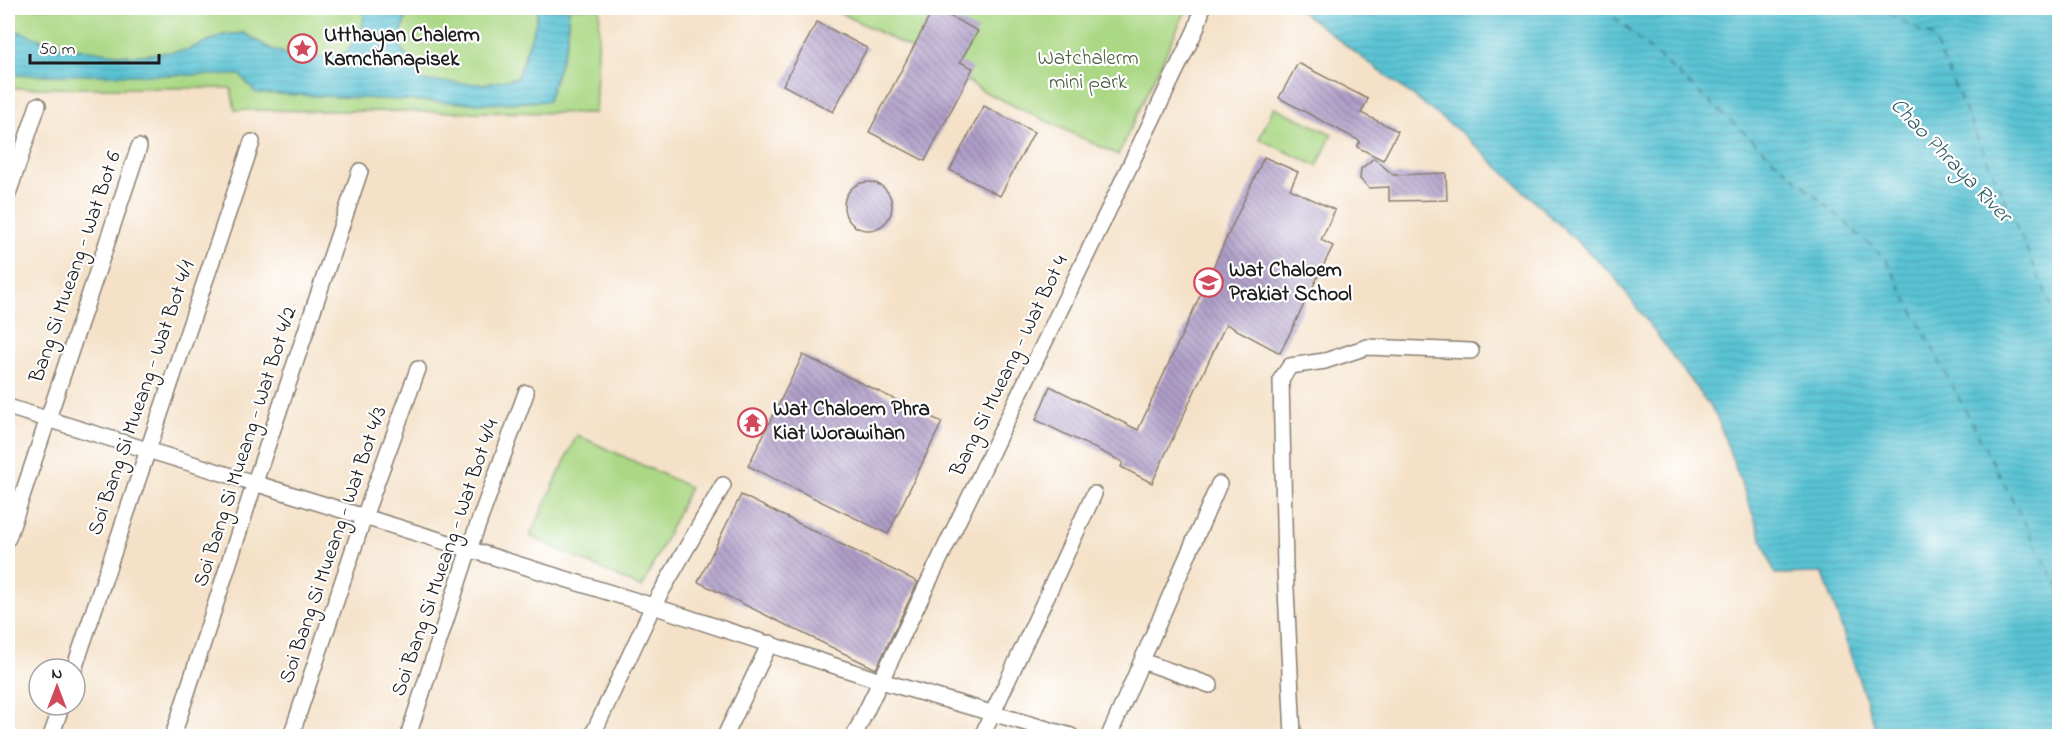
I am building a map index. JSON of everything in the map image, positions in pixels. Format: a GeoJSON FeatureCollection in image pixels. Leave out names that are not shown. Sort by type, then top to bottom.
{"type":"FeatureCollection","features":[{"type":"Feature","properties":{"kind":"street","name":"Bang Si Mueang - Wat Bot 4"},"geometry":{"type":"LineString","coordinates":[[854,736],[1196,29],[1199,10]]}},
{"type":"Feature","properties":{"kind":"street"},"geometry":{"type":"LineString","coordinates":[[8,194],[38,105]]}},
{"type":"Feature","properties":{"kind":"street","name":"Soi Bang Si Mueang - Wat Bot 4/1"},"geometry":{"type":"LineString","coordinates":[[78,657],[146,450],[252,142]]}},
{"type":"Feature","properties":{"kind":"street","name":"Bang Si Mueang - Wat Bot 6"},"geometry":{"type":"LineString","coordinates":[[8,538],[139,147]]}},
{"type":"Feature","properties":{"kind":"street","name":"Soi Bang Si Mueang - Wat Bot 4/2"},"geometry":{"type":"LineString","coordinates":[[173,736],[255,482],[360,171]]}},
{"type":"Feature","properties":{"kind":"street"},"geometry":{"type":"LineString","coordinates":[[1293,736],[1285,568],[1281,378],[1290,366],[1324,361],[1367,347],[1471,351]]}},
{"type":"Feature","properties":{"kind":"street","name":"Soi Bang Si Mueang - Wat Bot 4/3"},"geometry":{"type":"LineString","coordinates":[[291,736],[364,517],[418,369]]}},
{"type":"Feature","properties":{"kind":"street","name":"Soi Bang Si Mueang - Wat Bot 4/4"},"geometry":{"type":"LineString","coordinates":[[408,736],[469,549],[526,393]]}},
{"type":"Feature","properties":{"kind":"street"},"geometry":{"type":"LineString","coordinates":[[8,407],[653,606],[881,681],[1071,736]]}},
{"type":"Feature","properties":{"kind":"street"},"geometry":{"type":"LineString","coordinates":[[1109,736],[1219,484]]}},
{"type":"Feature","properties":{"kind":"street"},"geometry":{"type":"LineString","coordinates":[[592,736],[653,606],[723,485]]}},
{"type":"Feature","properties":{"kind":"street"},"geometry":{"type":"LineString","coordinates":[[982,736],[1094,494]]}},
{"type":"Feature","properties":{"kind":"street"},"geometry":{"type":"LineString","coordinates":[[725,736],[770,643]]}},
{"type":"Feature","properties":{"kind":"street"},"geometry":{"type":"LineString","coordinates":[[1142,661],[1210,685]]}},
{"type":"Feature","properties":{"kind":"street"},"geometry":{"type":"LineString","coordinates":[[51,736],[58,717]]}},
{"type":"Feature","properties":{"kind":"green space","name":"Utthayan Chalerm Karnchanapisek"},"geometry":{"type":"Polygon","coordinates":[[[8,8],[600,8],[595,113],[235,110],[231,88],[8,88],[8,8]]]}},
{"type":"Feature","properties":{"kind":"green space","name":"Watchalerm mini park"},"geometry":{"type":"Polygon","coordinates":[[[831,8],[1187,8],[1118,155],[983,91],[934,60],[831,8]]]}},
{"type":"Feature","properties":{"kind":"green space"},"geometry":{"type":"Polygon","coordinates":[[[1274,107],[1332,134],[1317,166],[1259,139],[1274,107]]]}},
{"type":"Feature","properties":{"kind":"green space"},"geometry":{"type":"Polygon","coordinates":[[[577,435],[690,487],[642,588],[530,536],[577,435]]]}},
{"type":"Feature","properties":{"kind":"water"},"geometry":{"type":"Polygon","coordinates":[[[365,8],[408,8],[399,44],[422,81],[483,84],[517,78],[535,26],[538,8],[569,8],[567,41],[548,101],[486,104],[256,93],[240,75],[8,75],[8,20],[14,30],[60,46],[132,56],[187,50],[223,35],[244,33],[271,49],[301,59],[344,54],[361,35],[365,8]]]}},
{"type":"Feature","properties":{"kind":"water","name":"Chao Phraya River"},"geometry":{"type":"Polygon","coordinates":[[[1297,8],[2059,8],[2059,736],[1878,736],[1823,573],[1775,574],[1716,415],[1613,275],[1464,135],[1297,8]]]}},
{"type":"Feature","properties":{"kind":"building"},"geometry":{"type":"Polygon","coordinates":[[[934,8],[978,31],[960,62],[973,68],[925,161],[869,132],[934,8]]]}},
{"type":"Feature","properties":{"kind":"building"},"geometry":{"type":"Polygon","coordinates":[[[817,22],[867,48],[833,112],[783,85],[817,22]]]}},
{"type":"Feature","properties":{"kind":"building"},"geometry":{"type":"Polygon","coordinates":[[[1298,63],[1368,99],[1361,113],[1398,131],[1383,160],[1357,147],[1360,141],[1279,98],[1298,63]]]}},
{"type":"Feature","properties":{"kind":"building"},"geometry":{"type":"Polygon","coordinates":[[[984,106],[1034,132],[1000,196],[950,170],[984,106]]]}},
{"type":"Feature","properties":{"kind":"building"},"geometry":{"type":"Polygon","coordinates":[[[1264,157],[1298,172],[1290,189],[1335,210],[1321,240],[1333,246],[1280,353],[1226,324],[1152,483],[1121,467],[1123,462],[1036,420],[1050,386],[1138,430],[1264,157]]]}},
{"type":"Feature","properties":{"kind":"building"},"geometry":{"type":"Polygon","coordinates":[[[1374,158],[1393,175],[1446,173],[1447,200],[1389,201],[1389,187],[1369,188],[1360,179],[1361,169],[1374,158]]]}},
{"type":"Feature","properties":{"kind":"building"},"geometry":{"type":"Polygon","coordinates":[[[868,182],[885,189],[892,206],[885,223],[868,230],[851,223],[844,206],[851,189],[868,182]]]}},
{"type":"Feature","properties":{"kind":"building"},"geometry":{"type":"Polygon","coordinates":[[[803,355],[942,422],[888,534],[748,466],[803,355]]]}},
{"type":"Feature","properties":{"kind":"building"},"geometry":{"type":"Polygon","coordinates":[[[741,495],[918,582],[876,669],[698,582],[741,495]]]}},
{"type":"Feature","properties":{"kind":"ferry route"},"geometry":{"type":"LineString","coordinates":[[1604,8],[1885,258],[2060,590]]}},
{"type":"Feature","properties":{"kind":"ferry route"},"geometry":{"type":"LineString","coordinates":[[1877,8],[1933,37],[2060,325]]}},
{"type":"Feature","properties":{"kind":"place","name":"Utthayan Chalerm Karnchanapisek"},"geometry":{"type":"Point","coordinates":[303,48]}},
{"type":"Feature","properties":{"kind":"place","name":"Wat Chaloem Prakiat School"},"geometry":{"type":"Point","coordinates":[1208,283]}},
{"type":"Feature","properties":{"kind":"place","name":"Wat Chaloem Phra Kiat Worawihan"},"geometry":{"type":"Point","coordinates":[752,422]}}]}
